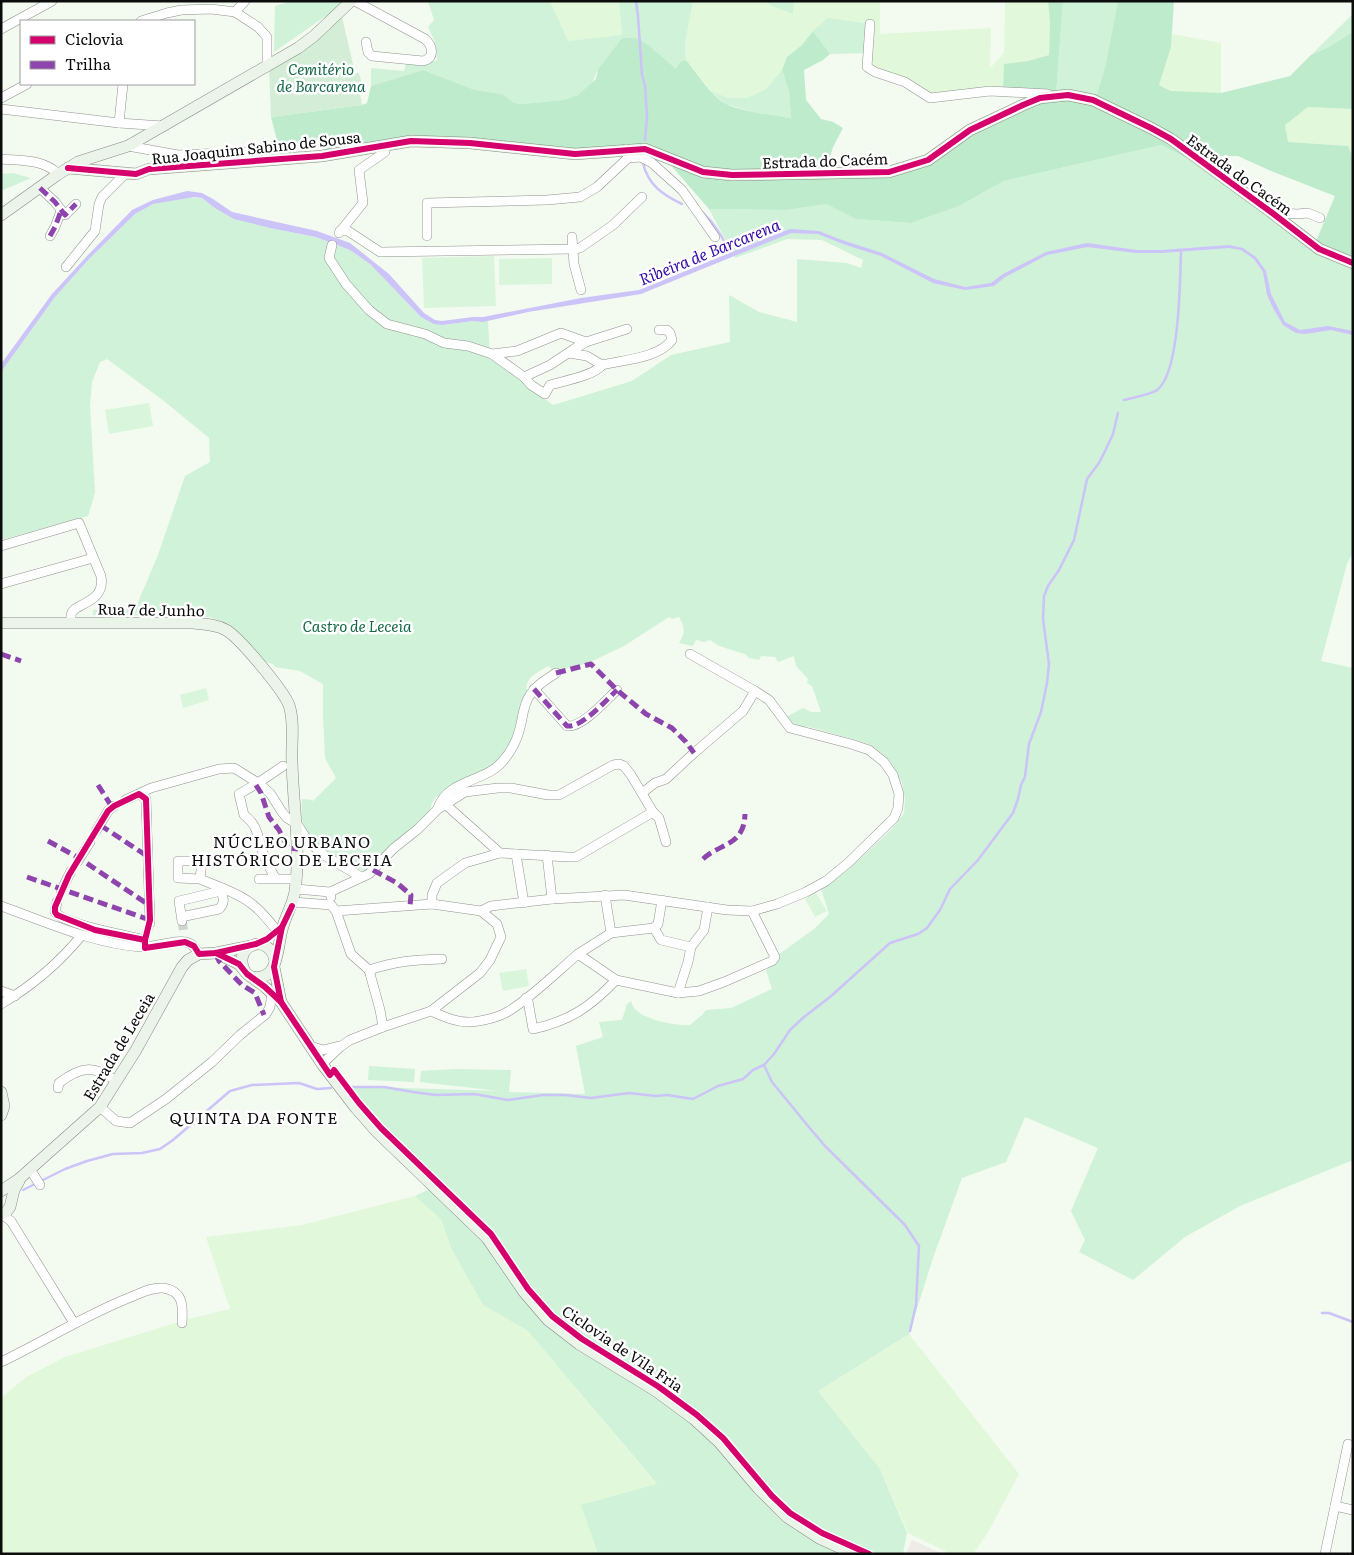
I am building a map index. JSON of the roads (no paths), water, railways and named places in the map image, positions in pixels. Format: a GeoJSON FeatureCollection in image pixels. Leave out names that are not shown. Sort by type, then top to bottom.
{"type":"FeatureCollection","features":[{"type":"Feature","properties":{"kind":"street"},"geometry":{"type":"LineString","coordinates":[[1,29],[52,1]]}},
{"type":"Feature","properties":{"kind":"street"},"geometry":{"type":"LineString","coordinates":[[235,12],[245,1]]}},
{"type":"Feature","properties":{"kind":"street"},"geometry":{"type":"LineString","coordinates":[[1,215],[78,162],[128,146],[267,67],[314,36],[353,1],[426,39],[431,45],[431,55],[428,60],[423,61],[372,56],[368,52],[366,42]]}},
{"type":"Feature","properties":{"kind":"street"},"geometry":{"type":"LineString","coordinates":[[144,20],[181,10],[211,9],[235,12],[258,27],[266,37],[267,67]]}},
{"type":"Feature","properties":{"kind":"street"},"geometry":{"type":"LineString","coordinates":[[870,24],[867,66],[875,72],[905,82],[930,98],[990,90],[1061,95]]}},
{"type":"Feature","properties":{"kind":"street"},"geometry":{"type":"LineString","coordinates":[[1,98],[25,85]]}},
{"type":"Feature","properties":{"kind":"street"},"geometry":{"type":"LineString","coordinates":[[119,123],[123,85]]}},
{"type":"Feature","properties":{"kind":"street","name":"Estrada do Cacém"},"geometry":{"type":"LineString","coordinates":[[627,154],[644,149],[703,172],[732,175],[889,172],[928,160],[970,130],[1023,105],[1040,98],[1075,95],[1093,100],[1151,128],[1171,140],[1272,212],[1319,249],[1353,263]]}},
{"type":"Feature","properties":{"kind":"street"},"geometry":{"type":"LineString","coordinates":[[1,109],[119,123],[163,126]]}},
{"type":"Feature","properties":{"kind":"street","name":"Rua Joaquim Sabino de Sousa"},"geometry":{"type":"LineString","coordinates":[[63,171],[136,174],[150,169],[322,156],[411,141],[470,143],[575,154],[627,154]]}},
{"type":"Feature","properties":{"kind":"street"},"geometry":{"type":"LineString","coordinates":[[385,145],[385,152],[359,170],[363,203],[339,232],[348,231],[380,252],[580,248],[613,225],[642,197]]}},
{"type":"Feature","properties":{"kind":"street"},"geometry":{"type":"LineString","coordinates":[[128,146],[178,154],[268,151]]}},
{"type":"Feature","properties":{"kind":"street"},"geometry":{"type":"LineString","coordinates":[[427,236],[427,203],[547,200],[580,197],[597,187],[627,154],[641,157],[652,163],[682,190],[715,237]]}},
{"type":"Feature","properties":{"kind":"street"},"geometry":{"type":"LineString","coordinates":[[1,159],[42,163],[53,169],[63,171]]}},
{"type":"Feature","properties":{"kind":"street"},"geometry":{"type":"LineString","coordinates":[[66,267],[95,231],[99,204],[102,197],[126,173]]}},
{"type":"Feature","properties":{"kind":"street"},"geometry":{"type":"LineString","coordinates":[[40,188],[66,215],[76,204]]}},
{"type":"Feature","properties":{"kind":"street"},"geometry":{"type":"LineString","coordinates":[[50,236],[61,210]]}},
{"type":"Feature","properties":{"kind":"street"},"geometry":{"type":"LineString","coordinates":[[1272,212],[1308,213],[1320,218]]}},
{"type":"Feature","properties":{"kind":"street"},"geometry":{"type":"LineString","coordinates":[[572,236],[574,264],[581,290]]}},
{"type":"Feature","properties":{"kind":"street"},"geometry":{"type":"LineString","coordinates":[[332,245],[329,258],[346,284],[369,310],[387,324],[424,334],[444,343],[468,346],[492,354],[524,377],[531,386],[545,394],[550,385],[584,375],[600,368],[602,365],[663,349],[671,342],[672,336],[667,330],[659,330]]}},
{"type":"Feature","properties":{"kind":"street"},"geometry":{"type":"LineString","coordinates":[[524,377],[550,365],[586,342],[627,329]]}},
{"type":"Feature","properties":{"kind":"street"},"geometry":{"type":"LineString","coordinates":[[492,354],[517,351],[561,333],[586,342]]}},
{"type":"Feature","properties":{"kind":"street"},"geometry":{"type":"LineString","coordinates":[[569,353],[587,356],[602,365]]}},
{"type":"Feature","properties":{"kind":"street"},"geometry":{"type":"LineString","coordinates":[[1,546],[79,523],[101,576],[102,584],[101,589],[91,600],[74,609],[71,613],[71,622]]}},
{"type":"Feature","properties":{"kind":"street"},"geometry":{"type":"LineString","coordinates":[[1,584],[93,558]]}},
{"type":"Feature","properties":{"kind":"street","name":"Rua 7 de Junho"},"geometry":{"type":"LineString","coordinates":[[1,622],[193,622],[209,624],[224,629],[242,643],[281,692],[290,708],[298,850],[293,904]]}},
{"type":"Feature","properties":{"kind":"street"},"geometry":{"type":"LineString","coordinates":[[481,912],[490,906],[604,895],[624,895],[752,911],[806,892],[826,881],[848,863],[894,818],[898,808],[899,794],[893,775],[884,762],[869,750],[790,728],[769,700],[690,654]]}},
{"type":"Feature","properties":{"kind":"street"},"geometry":{"type":"LineString","coordinates":[[500,853],[442,807],[441,800],[468,780],[484,774],[501,764],[512,749],[529,696],[534,689],[556,672]]}},
{"type":"Feature","properties":{"kind":"street"},"geometry":{"type":"LineString","coordinates":[[534,689],[567,726],[572,727],[592,714],[617,690]]}},
{"type":"Feature","properties":{"kind":"street"},"geometry":{"type":"LineString","coordinates":[[642,793],[655,782],[666,779],[743,711],[756,691]]}},
{"type":"Feature","properties":{"kind":"street"},"geometry":{"type":"LineString","coordinates":[[259,879],[275,878],[330,892],[373,870],[393,849],[442,807],[465,792],[510,788],[548,795],[559,795],[606,767],[619,764],[624,766],[653,812],[659,818],[666,842]]}},
{"type":"Feature","properties":{"kind":"street"},"geometry":{"type":"LineString","coordinates":[[275,878],[262,852],[259,835],[252,820],[244,815],[239,794],[282,766]]}},
{"type":"Feature","properties":{"kind":"street"},"geometry":{"type":"LineString","coordinates":[[125,800],[151,788],[219,769],[234,768],[270,793],[287,818],[297,824],[308,841],[322,854],[361,877]]}},
{"type":"Feature","properties":{"kind":"street"},"geometry":{"type":"LineString","coordinates":[[139,794],[146,800],[150,923]]}},
{"type":"Feature","properties":{"kind":"street"},"geometry":{"type":"LineString","coordinates":[[96,832],[108,811],[114,806]]}},
{"type":"Feature","properties":{"kind":"street"},"geometry":{"type":"LineString","coordinates":[[432,904],[432,895],[437,883],[465,863],[500,853],[576,856],[653,812]]}},
{"type":"Feature","properties":{"kind":"street"},"geometry":{"type":"LineString","coordinates":[[78,861],[90,842]]}},
{"type":"Feature","properties":{"kind":"street"},"geometry":{"type":"LineString","coordinates":[[516,854],[524,903]]}},
{"type":"Feature","properties":{"kind":"street"},"geometry":{"type":"LineString","coordinates":[[548,855],[552,899]]}},
{"type":"Feature","properties":{"kind":"street"},"geometry":{"type":"LineString","coordinates":[[61,891],[71,871]]}},
{"type":"Feature","properties":{"kind":"street"},"geometry":{"type":"LineString","coordinates":[[200,879],[221,890],[246,899],[280,929]]}},
{"type":"Feature","properties":{"kind":"street"},"geometry":{"type":"LineString","coordinates":[[221,890],[223,905],[219,909],[182,919],[179,901],[221,890]]}},
{"type":"Feature","properties":{"kind":"street"},"geometry":{"type":"LineString","coordinates":[[330,892],[333,908],[351,954],[369,970],[384,1027]]}},
{"type":"Feature","properties":{"kind":"street"},"geometry":{"type":"LineString","coordinates":[[696,894],[697,905]]}},
{"type":"Feature","properties":{"kind":"street"},"geometry":{"type":"LineString","coordinates":[[604,895],[611,933]]}},
{"type":"Feature","properties":{"kind":"street"},"geometry":{"type":"LineString","coordinates":[[431,1012],[458,1021],[478,1021],[504,1013],[526,998],[578,954],[611,933],[654,928],[658,924],[662,900]]}},
{"type":"Feature","properties":{"kind":"street"},"geometry":{"type":"LineString","coordinates":[[56,902],[55,912],[65,919],[100,931],[145,941]]}},
{"type":"Feature","properties":{"kind":"street"},"geometry":{"type":"LineString","coordinates":[[248,973],[263,977],[268,975],[275,964],[280,929],[293,904],[333,908],[432,904],[481,912],[497,924],[501,932],[500,942],[480,973],[431,1012],[357,1037],[342,1046],[322,1064]]}},
{"type":"Feature","properties":{"kind":"street"},"geometry":{"type":"LineString","coordinates":[[1,906],[107,942],[184,937],[194,946],[199,954],[216,953],[254,945],[267,939],[280,929]]}},
{"type":"Feature","properties":{"kind":"street"},"geometry":{"type":"LineString","coordinates":[[678,993],[688,962],[690,947],[704,930],[708,907]]}},
{"type":"Feature","properties":{"kind":"street"},"geometry":{"type":"LineString","coordinates":[[578,954],[616,980],[678,993],[700,991],[772,961],[775,956],[752,911]]}},
{"type":"Feature","properties":{"kind":"street"},"geometry":{"type":"LineString","coordinates":[[654,928],[661,940],[690,947]]}},
{"type":"Feature","properties":{"kind":"street"},"geometry":{"type":"LineString","coordinates":[[1,1004],[15,996],[45,973],[82,935]]}},
{"type":"Feature","properties":{"kind":"street"},"geometry":{"type":"LineString","coordinates":[[248,973],[242,959],[243,954],[254,945],[267,946],[274,955],[279,1001]]}},
{"type":"Feature","properties":{"kind":"street"},"geometry":{"type":"LineString","coordinates":[[216,953],[234,962],[279,1001],[322,1064],[355,1107],[377,1132],[487,1238],[524,1292],[548,1320],[579,1344],[656,1391],[694,1419],[719,1442],[768,1500],[786,1517],[814,1535],[854,1554]]}},
{"type":"Feature","properties":{"kind":"street","name":"Estrada de Leceia"},"geometry":{"type":"LineString","coordinates":[[1,1192],[19,1179],[35,1177],[100,1107],[182,967],[188,960],[199,954]]}},
{"type":"Feature","properties":{"kind":"street"},"geometry":{"type":"LineString","coordinates":[[369,970],[392,963],[442,959]]}},
{"type":"Feature","properties":{"kind":"street"},"geometry":{"type":"LineString","coordinates":[[526,998],[533,1029],[571,1017],[598,999],[616,980]]}},
{"type":"Feature","properties":{"kind":"street"},"geometry":{"type":"LineString","coordinates":[[1,991],[15,996]]}},
{"type":"Feature","properties":{"kind":"street"},"geometry":{"type":"LineString","coordinates":[[100,1107],[116,1121],[130,1123],[166,1099],[212,1062],[240,1035],[266,1014],[270,1007],[279,1001]]}},
{"type":"Feature","properties":{"kind":"street"},"geometry":{"type":"LineString","coordinates":[[310,1046],[324,1050],[342,1046]]}},
{"type":"Feature","properties":{"kind":"street"},"geometry":{"type":"LineString","coordinates":[[58,1088],[59,1083],[68,1076],[80,1070],[92,1068],[116,1080]]}},
{"type":"Feature","properties":{"kind":"street"},"geometry":{"type":"LineString","coordinates":[[1,1092],[4,1106],[1,1115]]}},
{"type":"Feature","properties":{"kind":"street","name":"Estrada de Leceia"},"geometry":{"type":"LineString","coordinates":[[11,1203],[19,1179]]}},
{"type":"Feature","properties":{"kind":"street"},"geometry":{"type":"LineString","coordinates":[[1,1192],[8,1196],[11,1203],[14,1226]]}},
{"type":"Feature","properties":{"kind":"street"},"geometry":{"type":"LineString","coordinates":[[11,1203],[8,1210],[1,1214],[14,1226],[74,1323]]}},
{"type":"Feature","properties":{"kind":"street"},"geometry":{"type":"LineString","coordinates":[[1,1362],[115,1303],[153,1289],[162,1288],[175,1293],[181,1300],[183,1309],[182,1323]]}},
{"type":"Feature","properties":{"kind":"street"},"geometry":{"type":"LineString","coordinates":[[1327,1553],[1348,1444]]}},
{"type":"Feature","properties":{"kind":"street"},"geometry":{"type":"LineString","coordinates":[[1335,1506],[1353,1510]]}},
{"type":"Feature","properties":{"kind":"waterway"},"geometry":{"type":"LineString","coordinates":[[636,1],[642,75],[645,85],[647,117],[645,140]]}},
{"type":"Feature","properties":{"kind":"waterway"},"geometry":{"type":"LineString","coordinates":[[643,163],[645,171],[657,188],[682,204]]}},
{"type":"Feature","properties":{"kind":"waterway","name":"Ribeira de Barcarena"},"geometry":{"type":"LineString","coordinates":[[703,213],[719,232],[731,255]]}},
{"type":"Feature","properties":{"kind":"waterway"},"geometry":{"type":"LineString","coordinates":[[1124,400],[1157,390],[1165,380],[1170,365],[1177,325],[1181,251]]}},
{"type":"Feature","properties":{"kind":"waterway"},"geometry":{"type":"LineString","coordinates":[[348,1087],[384,1087],[436,1095],[474,1094],[508,1100],[543,1095],[591,1098],[629,1093],[656,1096],[667,1095],[693,1099],[718,1086],[743,1079],[753,1070],[764,1065],[790,1030],[890,943],[918,934],[927,928],[940,910],[950,889],[978,860],[1013,813],[1025,777],[1029,744],[1041,712],[1047,683],[1049,664],[1043,619],[1044,596],[1074,540],[1087,479],[1099,463],[1106,449],[1113,434],[1118,413]]}},
{"type":"Feature","properties":{"kind":"waterway"},"geometry":{"type":"LineString","coordinates":[[764,1065],[772,1082],[825,1146],[905,1225],[919,1246],[916,1305],[910,1331]]}},
{"type":"Feature","properties":{"kind":"waterway"},"geometry":{"type":"LineString","coordinates":[[23,1190],[65,1169],[87,1161],[113,1154],[142,1153],[160,1149],[230,1091],[252,1085],[299,1083],[317,1089],[331,1088]]}},
{"type":"Feature","properties":{"kind":"waterway"},"geometry":{"type":"LineString","coordinates":[[1322,1313],[1329,1313],[1353,1322]]}},
{"type":"Feature","properties":{"kind":"tunnel"},"geometry":{"type":"LineString","coordinates":[[182,921],[184,933]]}},
{"type":"Feature","properties":{"kind":"tunnel"},"geometry":{"type":"LineString","coordinates":[[146,935],[150,923]]}},
{"type":"Feature","properties":{"kind":"district","name":"NÚCLEO URBANO HISTÓRICO DE LECEIA"},"geometry":{"type":"Point","coordinates":[292,850]}},
{"type":"Feature","properties":{"kind":"district","name":"QUINTA DA FONTE"},"geometry":{"type":"Point","coordinates":[254,1117]}},
{"type":"Feature","properties":{"kind":"park label","name":"Cemitério de Barcarena"},"geometry":{"type":"Point","coordinates":[321,76]}},
{"type":"Feature","properties":{"kind":"park label","name":"Castro de Leceia"},"geometry":{"type":"Point","coordinates":[357,625]}}]}
